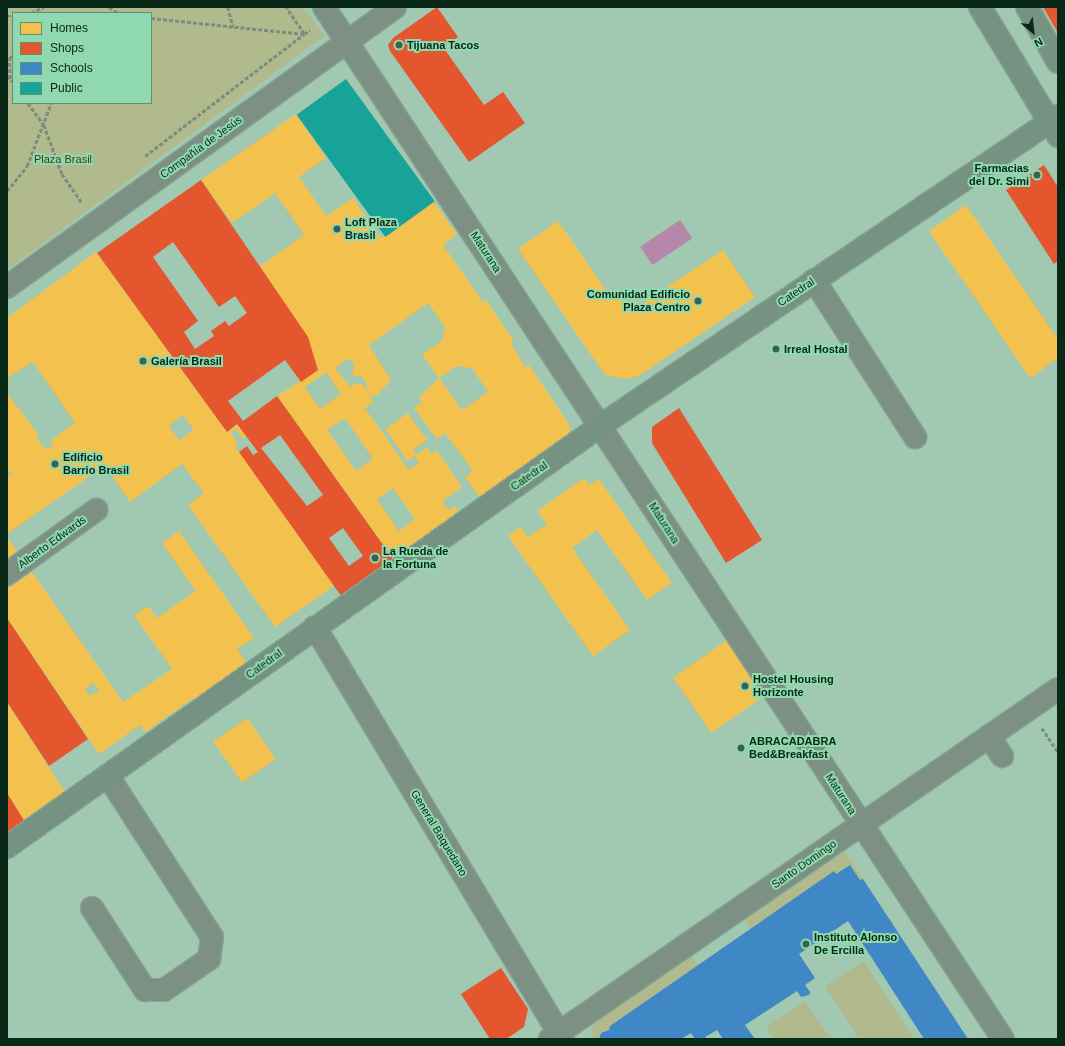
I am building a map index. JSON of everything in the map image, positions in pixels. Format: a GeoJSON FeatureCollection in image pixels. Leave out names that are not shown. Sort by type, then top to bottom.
{"type":"FeatureCollection","features":[{"type":"Feature","properties":{"kind":"main road"},"geometry":{"type":"LineString","coordinates":[[980,7],[1055,125]]}},
{"type":"Feature","properties":{"kind":"main road"},"geometry":{"type":"LineString","coordinates":[[1027,7],[1058,62]]}},
{"type":"Feature","properties":{"kind":"main road","name":"Catedral"},"geometry":{"type":"LineString","coordinates":[[7,847],[600,426],[814,280],[1055,125]]}},
{"type":"Feature","properties":{"kind":"street","name":"Compañía de Jesús"},"geometry":{"type":"LineString","coordinates":[[7,286],[395,7]]}},
{"type":"Feature","properties":{"kind":"street","name":"Maturana"},"geometry":{"type":"LineString","coordinates":[[328,12],[1002,1039]]}},
{"type":"Feature","properties":{"kind":"street"},"geometry":{"type":"LineString","coordinates":[[814,280],[916,437]]}},
{"type":"Feature","properties":{"kind":"street","name":"Alberto Edwards"},"geometry":{"type":"LineString","coordinates":[[7,574],[96,510]]}},
{"type":"Feature","properties":{"kind":"street","name":"General Baquedano"},"geometry":{"type":"LineString","coordinates":[[315,627],[557,1037]]}},
{"type":"Feature","properties":{"kind":"street","name":"Santo Domingo"},"geometry":{"type":"LineString","coordinates":[[557,1037],[1058,689]]}},
{"type":"Feature","properties":{"kind":"street"},"geometry":{"type":"LineString","coordinates":[[989,736],[1002,756]]}},
{"type":"Feature","properties":{"kind":"street"},"geometry":{"type":"LineString","coordinates":[[92,908],[145,990],[164,990],[209,959],[212,937],[108,776]]}},
{"type":"Feature","properties":{"kind":"path"},"geometry":{"type":"LineString","coordinates":[[228,7],[233,26]]}},
{"type":"Feature","properties":{"kind":"path"},"geometry":{"type":"LineString","coordinates":[[286,7],[304,34]]}},
{"type":"Feature","properties":{"kind":"path"},"geometry":{"type":"LineString","coordinates":[[139,160],[304,34],[328,12]]}},
{"type":"Feature","properties":{"kind":"path"},"geometry":{"type":"LineString","coordinates":[[152,18],[304,34]]}},
{"type":"Feature","properties":{"kind":"path"},"geometry":{"type":"LineString","coordinates":[[10,79],[9,59],[12,55]]}},
{"type":"Feature","properties":{"kind":"path"},"geometry":{"type":"LineString","coordinates":[[7,76],[10,79]]}},
{"type":"Feature","properties":{"kind":"path"},"geometry":{"type":"LineString","coordinates":[[29,104],[44,125],[62,174],[82,203]]}},
{"type":"Feature","properties":{"kind":"path"},"geometry":{"type":"LineString","coordinates":[[7,191],[27,166],[44,125],[51,104]]}},
{"type":"Feature","properties":{"kind":"path"},"geometry":{"type":"LineString","coordinates":[[76,208],[88,198]]}},
{"type":"Feature","properties":{"kind":"path"},"geometry":{"type":"LineString","coordinates":[[1029,709],[1058,752]]}},
{"type":"Feature","properties":{"kind":"green space","name":"Plaza Brasil"},"geometry":{"type":"Polygon","coordinates":[[[7,7],[303,7],[324,36],[7,270],[7,7]]]}},
{"type":"Feature","properties":{"kind":"green space"},"geometry":{"type":"Polygon","coordinates":[[[844,850],[863,879],[860,880],[849,865],[751,929],[743,918],[844,850]]]}},
{"type":"Feature","properties":{"kind":"green space"},"geometry":{"type":"Polygon","coordinates":[[[690,954],[698,965],[610,1026],[609,1030],[601,1033],[599,1039],[594,1039],[591,1034],[595,1020],[690,954]]]}},
{"type":"Feature","properties":{"kind":"green space"},"geometry":{"type":"Polygon","coordinates":[[[864,961],[914,1039],[859,1039],[825,986],[864,961]]]}},
{"type":"Feature","properties":{"kind":"green space"},"geometry":{"type":"Polygon","coordinates":[[[805,1001],[831,1039],[774,1039],[766,1026],[805,1001]]]}},
{"type":"Feature","properties":{"kind":"shaded area"},"geometry":{"type":"Polygon","coordinates":[[[680,220],[692,238],[653,265],[640,247],[680,220]]]}},
{"type":"Feature","properties":{"kind":"building: Homes"},"geometry":{"type":"Polygon","coordinates":[[[296,114],[326,158],[299,177],[326,216],[353,198],[381,238],[434,202],[457,234],[443,245],[483,302],[486,300],[514,341],[511,343],[525,367],[529,365],[570,426],[569,441],[482,501],[465,477],[473,471],[445,433],[437,439],[414,408],[422,402],[419,397],[439,378],[422,354],[442,341],[445,327],[428,303],[369,345],[391,380],[376,396],[370,395],[366,389],[367,384],[362,377],[352,375],[354,365],[349,358],[335,368],[350,387],[355,383],[362,384],[374,402],[365,408],[409,470],[419,462],[414,456],[408,461],[385,429],[408,413],[427,440],[413,450],[417,455],[427,447],[431,454],[436,450],[462,487],[442,501],[449,510],[455,506],[461,515],[396,563],[277,396],[318,370],[308,337],[259,267],[304,235],[275,193],[232,223],[201,180],[296,114]],[[457,366],[439,378],[462,410],[488,392],[472,368],[457,366]],[[326,372],[305,387],[320,409],[341,394],[326,372]],[[345,418],[327,430],[356,471],[373,459],[345,418]],[[393,488],[377,499],[399,531],[415,519],[393,488]]]}},
{"type":"Feature","properties":{"kind":"building: Homes"},"geometry":{"type":"Polygon","coordinates":[[[966,205],[1058,339],[1058,358],[1030,378],[929,231],[966,205]]]}},
{"type":"Feature","properties":{"kind":"building: Homes","name":"Comunidad Edificio Plaza Centro"},"geometry":{"type":"Polygon","coordinates":[[[558,221],[612,299],[643,303],[723,250],[755,297],[639,376],[625,379],[605,375],[518,249],[558,221]]]}},
{"type":"Feature","properties":{"kind":"building: Homes"},"geometry":{"type":"Polygon","coordinates":[[[96,252],[227,432],[237,424],[246,436],[243,439],[236,429],[230,432],[238,443],[235,446],[334,586],[275,627],[188,505],[204,493],[182,464],[130,502],[102,461],[104,466],[7,534],[7,478],[12,474],[7,468],[7,393],[39,435],[36,437],[46,450],[53,445],[50,441],[75,423],[33,362],[7,378],[7,318],[96,252]],[[183,415],[169,426],[179,440],[194,430],[183,415]]]}},
{"type":"Feature","properties":{"kind":"building: Homes"},"geometry":{"type":"Polygon","coordinates":[[[584,478],[589,485],[599,479],[672,583],[647,600],[597,530],[572,548],[630,630],[593,656],[508,536],[521,527],[528,537],[547,524],[537,511],[584,478]]]}},
{"type":"Feature","properties":{"kind":"building: Homes"},"geometry":{"type":"Polygon","coordinates":[[[179,531],[254,638],[237,649],[249,667],[196,704],[192,699],[145,732],[140,725],[99,754],[7,618],[7,589],[32,572],[123,702],[172,669],[134,615],[148,606],[157,618],[196,591],[162,543],[179,531]],[[93,683],[85,689],[90,696],[99,690],[93,683]]]}},
{"type":"Feature","properties":{"kind":"building: Homes"},"geometry":{"type":"Polygon","coordinates":[[[7,537],[17,551],[7,558],[7,537]]]}},
{"type":"Feature","properties":{"kind":"building: Homes"},"geometry":{"type":"Polygon","coordinates":[[[727,640],[765,695],[711,733],[673,678],[727,640]]]}},
{"type":"Feature","properties":{"kind":"building: Homes"},"geometry":{"type":"Polygon","coordinates":[[[7,702],[66,794],[25,822],[7,793],[7,702]]]}},
{"type":"Feature","properties":{"kind":"building: Homes"},"geometry":{"type":"Polygon","coordinates":[[[247,718],[276,759],[242,782],[213,742],[247,718]]]}},
{"type":"Feature","properties":{"kind":"building: Shops"},"geometry":{"type":"Polygon","coordinates":[[[437,7],[458,37],[443,47],[484,105],[503,92],[525,123],[469,162],[390,51],[388,45],[393,38],[437,7]]]}},
{"type":"Feature","properties":{"kind":"building: Shops"},"geometry":{"type":"Polygon","coordinates":[[[1043,7],[1058,7],[1058,33],[1043,7]]]}},
{"type":"Feature","properties":{"kind":"building: Shops"},"geometry":{"type":"Polygon","coordinates":[[[1044,165],[1058,187],[1058,261],[1054,264],[1006,190],[1044,165]]]}},
{"type":"Feature","properties":{"kind":"building: Shops"},"geometry":{"type":"Polygon","coordinates":[[[201,180],[308,337],[318,370],[301,382],[285,360],[228,401],[243,421],[277,396],[396,563],[344,600],[239,452],[247,446],[253,455],[258,452],[237,424],[227,432],[97,253],[201,180]],[[173,242],[153,257],[198,321],[184,332],[195,349],[214,336],[211,331],[225,321],[229,326],[247,313],[235,296],[219,307],[173,242]],[[280,435],[261,448],[307,506],[323,495],[280,435]],[[343,528],[329,538],[349,566],[363,556],[343,528]]]}},
{"type":"Feature","properties":{"kind":"building: Shops"},"geometry":{"type":"Polygon","coordinates":[[[679,408],[762,540],[726,563],[652,443],[652,427],[679,408]]]}},
{"type":"Feature","properties":{"kind":"building: Shops"},"geometry":{"type":"Polygon","coordinates":[[[7,618],[88,739],[49,766],[7,702],[7,618]]]}},
{"type":"Feature","properties":{"kind":"building: Shops"},"geometry":{"type":"Polygon","coordinates":[[[7,793],[25,822],[7,835],[7,793]]]}},
{"type":"Feature","properties":{"kind":"building: Shops"},"geometry":{"type":"Polygon","coordinates":[[[501,968],[528,1009],[524,1027],[506,1039],[490,1039],[461,994],[501,968]]]}},
{"type":"Feature","properties":{"kind":"building: Schools","name":"Instituto Alonso De Ercilla"},"geometry":{"type":"Polygon","coordinates":[[[850,865],[860,880],[863,879],[968,1039],[924,1039],[848,921],[799,954],[815,978],[805,985],[810,992],[809,995],[801,997],[797,991],[745,1025],[755,1039],[723,1039],[717,1030],[705,1037],[707,1039],[695,1039],[691,1033],[681,1039],[599,1039],[601,1033],[609,1030],[610,1026],[834,871],[836,874],[850,865]]]}},
{"type":"Feature","properties":{"kind":"building: Public"},"geometry":{"type":"Polygon","coordinates":[[[346,79],[435,201],[385,237],[297,115],[346,79]]]}},
{"type":"Feature","properties":{"kind":"place","name":"Tijuana Tacos"},"geometry":{"type":"Point","coordinates":[399,45]}},
{"type":"Feature","properties":{"kind":"place","name":"Farmacias del Dr. Simi"},"geometry":{"type":"Point","coordinates":[1037,175]}},
{"type":"Feature","properties":{"kind":"place","name":"Loft Plaza Brasil"},"geometry":{"type":"Point","coordinates":[337,229]}},
{"type":"Feature","properties":{"kind":"place","name":"Comunidad Edificio Plaza Centro"},"geometry":{"type":"Point","coordinates":[698,301]}},
{"type":"Feature","properties":{"kind":"place","name":"Irreal Hostal"},"geometry":{"type":"Point","coordinates":[776,349]}},
{"type":"Feature","properties":{"kind":"place","name":"Galería Brasil"},"geometry":{"type":"Point","coordinates":[143,361]}},
{"type":"Feature","properties":{"kind":"place","name":"Edificio Barrio Brasil"},"geometry":{"type":"Point","coordinates":[55,464]}},
{"type":"Feature","properties":{"kind":"place","name":"La Rueda de la Fortuna"},"geometry":{"type":"Point","coordinates":[375,558]}},
{"type":"Feature","properties":{"kind":"place","name":"Hostel Housing Horizonte"},"geometry":{"type":"Point","coordinates":[745,686]}},
{"type":"Feature","properties":{"kind":"place","name":"ABRACADABRA Bed&Breakfast"},"geometry":{"type":"Point","coordinates":[741,748]}},
{"type":"Feature","properties":{"kind":"place","name":"Instituto Alonso De Ercilla"},"geometry":{"type":"Point","coordinates":[806,944]}}]}
